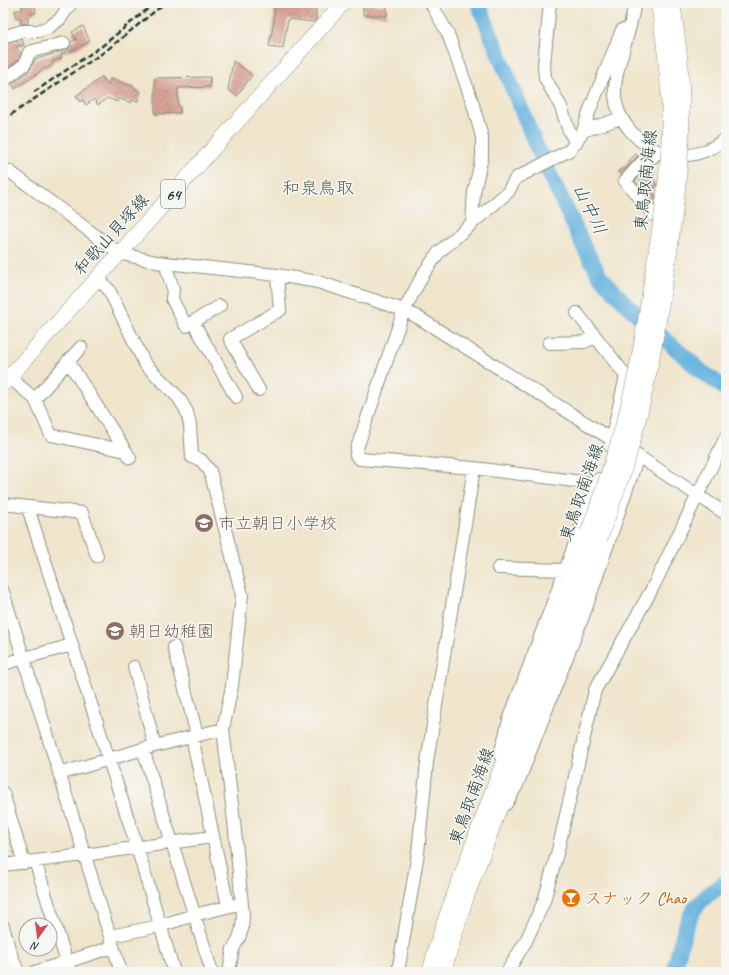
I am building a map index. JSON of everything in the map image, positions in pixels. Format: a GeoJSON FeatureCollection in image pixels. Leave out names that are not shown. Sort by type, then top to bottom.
{"type":"FeatureCollection","features":[{"type":"Feature","properties":{"kind":"main road","name":"和歌山貝塚線"},"geometry":{"type":"LineString","coordinates":[[6,380],[343,3]]}},
{"type":"Feature","properties":{"kind":"main road","name":"東鳥取南海線"},"geometry":{"type":"LineString","coordinates":[[430,972],[448,912],[489,801],[633,440],[659,316],[675,217],[680,170],[682,109],[681,74],[666,5]]}},
{"type":"Feature","properties":{"kind":"main road","name":"東鳥取南海線"},"geometry":{"type":"LineString","coordinates":[[443,972],[466,898],[594,536]]}},
{"type":"Feature","properties":{"kind":"street"},"geometry":{"type":"LineString","coordinates":[[3,37],[22,31],[38,31],[49,27],[60,19],[70,3]]}},
{"type":"Feature","properties":{"kind":"street"},"geometry":{"type":"LineString","coordinates":[[432,3],[448,34],[472,101],[482,137],[482,157],[474,192],[472,223]]}},
{"type":"Feature","properties":{"kind":"street"},"geometry":{"type":"LineString","coordinates":[[550,3],[544,74],[561,107],[569,131],[576,143]]}},
{"type":"Feature","properties":{"kind":"street"},"geometry":{"type":"LineString","coordinates":[[597,484],[474,468],[360,458],[356,454],[404,310],[424,273],[439,252],[508,192],[516,178],[570,150],[576,143],[583,131],[589,112],[622,30],[628,3]]}},
{"type":"Feature","properties":{"kind":"street"},"geometry":{"type":"LineString","coordinates":[[635,3],[615,85],[615,100],[621,118],[644,144],[657,151],[675,156],[696,154],[709,149],[726,138]]}},
{"type":"Feature","properties":{"kind":"street"},"geometry":{"type":"LineString","coordinates":[[3,81],[25,64],[28,52],[64,43]]}},
{"type":"Feature","properties":{"kind":"street"},"geometry":{"type":"LineString","coordinates":[[583,131],[621,118]]}},
{"type":"Feature","properties":{"kind":"street"},"geometry":{"type":"LineString","coordinates":[[654,215],[625,181],[645,159],[653,157],[657,151]]}},
{"type":"Feature","properties":{"kind":"street"},"geometry":{"type":"LineString","coordinates":[[3,169],[9,170],[120,253],[165,263],[277,275],[318,282],[404,310],[426,322],[638,456],[726,514]]}},
{"type":"Feature","properties":{"kind":"street"},"geometry":{"type":"LineString","coordinates":[[165,263],[173,288],[172,299],[186,326],[220,306]]}},
{"type":"Feature","properties":{"kind":"street"},"geometry":{"type":"LineString","coordinates":[[260,390],[230,339],[280,310],[277,275]]}},
{"type":"Feature","properties":{"kind":"street"},"geometry":{"type":"LineString","coordinates":[[97,277],[109,290],[145,364],[178,398],[187,412],[190,425],[192,458],[201,460],[210,471],[242,595],[232,686],[223,729],[243,915],[242,929],[233,949],[229,972]]}},
{"type":"Feature","properties":{"kind":"street"},"geometry":{"type":"LineString","coordinates":[[489,801],[501,747],[509,720],[566,570],[612,440],[626,376],[577,313]]}},
{"type":"Feature","properties":{"kind":"street"},"geometry":{"type":"LineString","coordinates":[[193,322],[236,397]]}},
{"type":"Feature","properties":{"kind":"street"},"geometry":{"type":"LineString","coordinates":[[549,343],[584,342],[595,337]]}},
{"type":"Feature","properties":{"kind":"street"},"geometry":{"type":"LineString","coordinates":[[35,399],[80,347]]}},
{"type":"Feature","properties":{"kind":"street"},"geometry":{"type":"LineString","coordinates":[[6,380],[35,399],[51,435],[128,454],[68,361]]}},
{"type":"Feature","properties":{"kind":"street"},"geometry":{"type":"LineString","coordinates":[[508,972],[526,941],[544,901],[566,821],[595,690],[652,589],[726,437]]}},
{"type":"Feature","properties":{"kind":"street"},"geometry":{"type":"LineString","coordinates":[[493,825],[517,785],[541,726],[585,611],[638,456]]}},
{"type":"Feature","properties":{"kind":"street"},"geometry":{"type":"LineString","coordinates":[[398,972],[418,853],[427,762],[474,468]]}},
{"type":"Feature","properties":{"kind":"street"},"geometry":{"type":"LineString","coordinates":[[3,504],[82,513],[97,556]]}},
{"type":"Feature","properties":{"kind":"street"},"geometry":{"type":"LineString","coordinates":[[28,508],[137,847],[174,972]]}},
{"type":"Feature","properties":{"kind":"street"},"geometry":{"type":"LineString","coordinates":[[498,568],[566,570]]}},
{"type":"Feature","properties":{"kind":"street"},"geometry":{"type":"LineString","coordinates":[[3,592],[121,972]]}},
{"type":"Feature","properties":{"kind":"street"},"geometry":{"type":"LineString","coordinates":[[3,664],[72,645]]}},
{"type":"Feature","properties":{"kind":"street"},"geometry":{"type":"LineString","coordinates":[[174,648],[194,736],[212,837],[228,906]]}},
{"type":"Feature","properties":{"kind":"street"},"geometry":{"type":"LineString","coordinates":[[134,666],[155,746]]}},
{"type":"Feature","properties":{"kind":"street"},"geometry":{"type":"LineString","coordinates":[[59,774],[143,749],[223,729]]}},
{"type":"Feature","properties":{"kind":"street"},"geometry":{"type":"LineString","coordinates":[[143,749],[212,972]]}},
{"type":"Feature","properties":{"kind":"street"},"geometry":{"type":"LineString","coordinates":[[3,793],[69,967]]}},
{"type":"Feature","properties":{"kind":"street"},"geometry":{"type":"LineString","coordinates":[[3,865],[84,856],[212,837]]}},
{"type":"Feature","properties":{"kind":"street"},"geometry":{"type":"LineString","coordinates":[[35,972],[69,967],[112,941],[194,915],[242,904]]}},
{"type":"Feature","properties":{"kind":"street"},"geometry":{"type":"LineString","coordinates":[[3,926],[7,951],[18,972]]}},
{"type":"Feature","properties":{"kind":"building"},"geometry":{"type":"Polygon","coordinates":[[[22,3],[35,3],[36,13],[31,13],[31,17],[28,18],[28,24],[21,24],[21,18],[16,18],[15,10],[22,10],[22,3]]]}},
{"type":"Feature","properties":{"kind":"building"},"geometry":{"type":"Polygon","coordinates":[[[276,3],[316,3],[316,20],[314,22],[288,19],[283,48],[269,46],[276,3]]]}},
{"type":"Feature","properties":{"kind":"building"},"geometry":{"type":"Polygon","coordinates":[[[363,4],[387,5],[387,16],[363,15],[363,4]]]}},
{"type":"Feature","properties":{"kind":"building"},"geometry":{"type":"Polygon","coordinates":[[[83,26],[90,41],[76,49],[61,54],[62,58],[52,62],[53,64],[15,89],[12,84],[30,70],[34,60],[69,49],[71,42],[76,39],[72,32],[83,26]]]}},
{"type":"Feature","properties":{"kind":"building"},"geometry":{"type":"Polygon","coordinates":[[[22,39],[24,45],[16,47],[21,53],[19,59],[3,72],[3,54],[6,52],[4,44],[22,39]]]}},
{"type":"Feature","properties":{"kind":"building"},"geometry":{"type":"Polygon","coordinates":[[[233,61],[252,75],[237,96],[228,90],[233,61]]]}},
{"type":"Feature","properties":{"kind":"building"},"geometry":{"type":"Polygon","coordinates":[[[102,77],[108,85],[110,79],[135,87],[135,89],[141,92],[137,102],[132,100],[131,103],[118,98],[117,102],[107,98],[98,105],[94,99],[86,105],[83,100],[81,102],[76,96],[102,77]]]}},
{"type":"Feature","properties":{"kind":"building"},"geometry":{"type":"Polygon","coordinates":[[[210,77],[210,87],[178,88],[178,106],[180,106],[180,113],[155,114],[155,78],[210,77]]]}},
{"type":"Feature","properties":{"kind":"building"},"geometry":{"type":"Polygon","coordinates":[[[636,154],[638,156],[621,174],[618,172],[636,154]]]}},
{"type":"Feature","properties":{"kind":"building"},"geometry":{"type":"Polygon","coordinates":[[[648,166],[654,172],[652,180],[657,185],[651,191],[655,195],[655,199],[652,201],[635,181],[648,166]]]}},
{"type":"Feature","properties":{"kind":"waterway","name":"山中川"},"geometry":{"type":"LineString","coordinates":[[478,3],[535,143],[585,249],[600,276],[628,306],[702,372],[726,389]]}},
{"type":"Feature","properties":{"kind":"waterway","name":"山中川"},"geometry":{"type":"LineString","coordinates":[[674,972],[683,934],[692,913],[703,900],[726,882]]}},
{"type":"Feature","properties":{"kind":"railway"},"geometry":{"type":"LineString","coordinates":[[34,92],[102,46],[155,3]]}},
{"type":"Feature","properties":{"kind":"railway"},"geometry":{"type":"LineString","coordinates":[[3,120],[107,50],[165,3]]}},
{"type":"Feature","properties":{"kind":"place","name":"市立朝日小学校"},"geometry":{"type":"Point","coordinates":[204,523]}},
{"type":"Feature","properties":{"kind":"place","name":"朝日幼稚園"},"geometry":{"type":"Point","coordinates":[115,631]}},
{"type":"Feature","properties":{"kind":"place","name":"スナック Chao"},"geometry":{"type":"Point","coordinates":[571,898]}},
{"type":"Feature","properties":{"kind":"district","name":"和泉鳥取"},"geometry":{"type":"Point","coordinates":[318,188]}}]}
